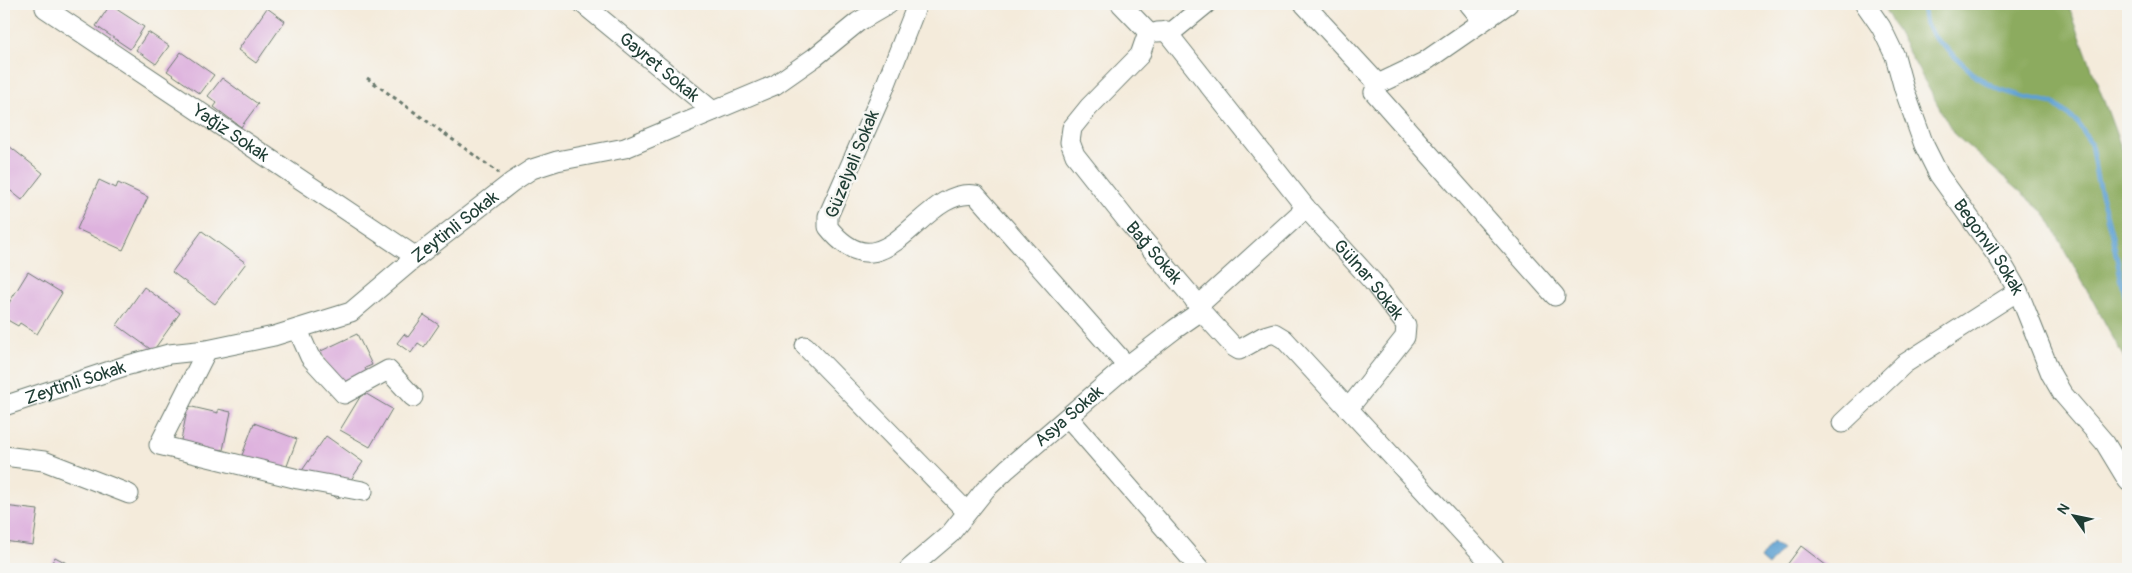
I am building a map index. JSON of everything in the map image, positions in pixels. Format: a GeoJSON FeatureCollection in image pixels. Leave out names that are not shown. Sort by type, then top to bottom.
{"type":"FeatureCollection","features":[{"type":"Feature","properties":{"kind":"street","name":"Gayret Sokak"},"geometry":{"type":"LineString","coordinates":[[583,4],[713,111]]}},
{"type":"Feature","properties":{"kind":"street","name":"Zeytinli Sokak"},"geometry":{"type":"LineString","coordinates":[[4,406],[170,354],[207,350],[298,330],[350,312],[512,182],[532,169],[557,161],[625,148],[775,85],[815,57],[858,22],[889,4]]}},
{"type":"Feature","properties":{"kind":"street","name":"Güzelyali Sokak"},"geometry":{"type":"LineString","coordinates":[[914,4],[914,10],[889,75],[828,216],[828,227],[846,246],[856,251],[868,253],[885,248],[901,238],[930,213],[956,196],[965,193],[976,195],[1127,366]]}},
{"type":"Feature","properties":{"kind":"street","name":"Gülnar Sokak"},"geometry":{"type":"LineString","coordinates":[[1121,4],[1157,32],[1306,208],[1373,282],[1406,325],[1406,337],[1348,409]]}},
{"type":"Feature","properties":{"kind":"street"},"geometry":{"type":"LineString","coordinates":[[1157,32],[1173,31],[1206,4]]}},
{"type":"Feature","properties":{"kind":"street"},"geometry":{"type":"LineString","coordinates":[[1304,4],[1378,84]]}},
{"type":"Feature","properties":{"kind":"street"},"geometry":{"type":"LineString","coordinates":[[1468,4],[1484,21]]}},
{"type":"Feature","properties":{"kind":"street"},"geometry":{"type":"LineString","coordinates":[[1508,4],[1424,62],[1378,84],[1374,92],[1555,296]]}},
{"type":"Feature","properties":{"kind":"street","name":"Begonvil Sokak"},"geometry":{"type":"LineString","coordinates":[[1865,4],[1881,27],[1895,56],[1924,145],[1939,175],[2000,260],[2018,291],[2051,374],[2062,393],[2105,443],[2128,481]]}},
{"type":"Feature","properties":{"kind":"street","name":"Yağiz Sokak"},"geometry":{"type":"LineString","coordinates":[[45,8],[238,136],[416,258]]}},
{"type":"Feature","properties":{"kind":"street","name":"Bağ Sokak"},"geometry":{"type":"LineString","coordinates":[[1157,32],[1140,55],[1089,107],[1072,128],[1070,142],[1075,155],[1200,309],[1234,347],[1239,350],[1264,336],[1274,333],[1284,339],[1348,409]]}},
{"type":"Feature","properties":{"kind":"street","name":"Asya Sokak"},"geometry":{"type":"LineString","coordinates":[[908,569],[950,534],[985,490],[1007,469],[1127,366],[1200,309],[1306,208]]}},
{"type":"Feature","properties":{"kind":"street"},"geometry":{"type":"LineString","coordinates":[[1842,423],[1904,364],[2018,291]]}},
{"type":"Feature","properties":{"kind":"street"},"geometry":{"type":"LineString","coordinates":[[298,330],[310,357],[344,394],[388,370],[413,397]]}},
{"type":"Feature","properties":{"kind":"street"},"geometry":{"type":"LineString","coordinates":[[805,346],[967,512]]}},
{"type":"Feature","properties":{"kind":"street"},"geometry":{"type":"LineString","coordinates":[[207,350],[159,445],[298,479],[363,491]]}},
{"type":"Feature","properties":{"kind":"street"},"geometry":{"type":"LineString","coordinates":[[1348,409],[1496,569]]}},
{"type":"Feature","properties":{"kind":"street"},"geometry":{"type":"LineString","coordinates":[[1068,417],[1200,569]]}},
{"type":"Feature","properties":{"kind":"street"},"geometry":{"type":"LineString","coordinates":[[4,456],[44,461],[129,494]]}},
{"type":"Feature","properties":{"kind":"path"},"geometry":{"type":"LineString","coordinates":[[367,78],[512,182]]}},
{"type":"Feature","properties":{"kind":"green space"},"geometry":{"type":"Polygon","coordinates":[[[1882,4],[2068,4],[2128,166],[2128,365],[2045,213],[1954,134],[1882,4]]]}},
{"type":"Feature","properties":{"kind":"water"},"geometry":{"type":"Polygon","coordinates":[[[1772,542],[1782,549],[1768,566],[1760,559],[1772,542]]]}},
{"type":"Feature","properties":{"kind":"building"},"geometry":{"type":"Polygon","coordinates":[[[110,5],[144,27],[130,49],[96,26],[110,5]]]}},
{"type":"Feature","properties":{"kind":"building"},"geometry":{"type":"Polygon","coordinates":[[[267,8],[285,21],[256,63],[238,50],[267,8]]]}},
{"type":"Feature","properties":{"kind":"building"},"geometry":{"type":"Polygon","coordinates":[[[148,32],[169,46],[156,64],[136,50],[148,32]]]}},
{"type":"Feature","properties":{"kind":"building"},"geometry":{"type":"Polygon","coordinates":[[[181,52],[214,75],[200,94],[167,71],[181,52]]]}},
{"type":"Feature","properties":{"kind":"building"},"geometry":{"type":"Polygon","coordinates":[[[222,78],[258,104],[241,127],[214,107],[217,103],[208,96],[222,78]]]}},
{"type":"Feature","properties":{"kind":"building"},"geometry":{"type":"Polygon","coordinates":[[[4,142],[43,173],[22,200],[6,187],[4,190],[4,142]]]}},
{"type":"Feature","properties":{"kind":"building"},"geometry":{"type":"Polygon","coordinates":[[[99,180],[116,188],[118,183],[148,197],[123,250],[77,229],[99,180]]]}},
{"type":"Feature","properties":{"kind":"building"},"geometry":{"type":"Polygon","coordinates":[[[202,231],[246,263],[215,304],[172,272],[202,231]]]}},
{"type":"Feature","properties":{"kind":"building"},"geometry":{"type":"Polygon","coordinates":[[[28,272],[62,293],[37,334],[20,323],[18,326],[4,318],[4,311],[28,272]]]}},
{"type":"Feature","properties":{"kind":"building"},"geometry":{"type":"Polygon","coordinates":[[[144,287],[180,313],[153,351],[117,325],[144,287]]]}},
{"type":"Feature","properties":{"kind":"building"},"geometry":{"type":"Polygon","coordinates":[[[424,315],[439,325],[424,347],[418,343],[411,353],[397,343],[404,334],[408,337],[424,315]]]}},
{"type":"Feature","properties":{"kind":"building"},"geometry":{"type":"Polygon","coordinates":[[[357,334],[372,365],[365,368],[368,374],[338,388],[321,351],[357,334]]]}},
{"type":"Feature","properties":{"kind":"building"},"geometry":{"type":"Polygon","coordinates":[[[363,392],[392,409],[370,447],[340,430],[363,392]]]}},
{"type":"Feature","properties":{"kind":"building"},"geometry":{"type":"Polygon","coordinates":[[[188,406],[218,413],[218,409],[231,412],[223,450],[218,449],[216,460],[180,445],[188,406]]]}},
{"type":"Feature","properties":{"kind":"building"},"geometry":{"type":"Polygon","coordinates":[[[254,423],[297,439],[284,474],[241,458],[254,423]]]}},
{"type":"Feature","properties":{"kind":"building"},"geometry":{"type":"Polygon","coordinates":[[[326,436],[363,462],[338,499],[301,472],[326,436]]]}},
{"type":"Feature","properties":{"kind":"building"},"geometry":{"type":"Polygon","coordinates":[[[4,506],[38,510],[33,545],[4,541],[4,506]]]}},
{"type":"Feature","properties":{"kind":"building"},"geometry":{"type":"Polygon","coordinates":[[[1801,546],[1831,569],[1784,569],[1801,546]]]}},
{"type":"Feature","properties":{"kind":"building"},"geometry":{"type":"Polygon","coordinates":[[[55,557],[78,569],[48,569],[55,557]]]}},
{"type":"Feature","properties":{"kind":"waterway"},"geometry":{"type":"LineString","coordinates":[[1922,4],[1926,24],[1935,38],[1977,77],[1998,89],[2053,103],[2078,123],[2091,144],[2097,179],[2128,302]]}}]}
